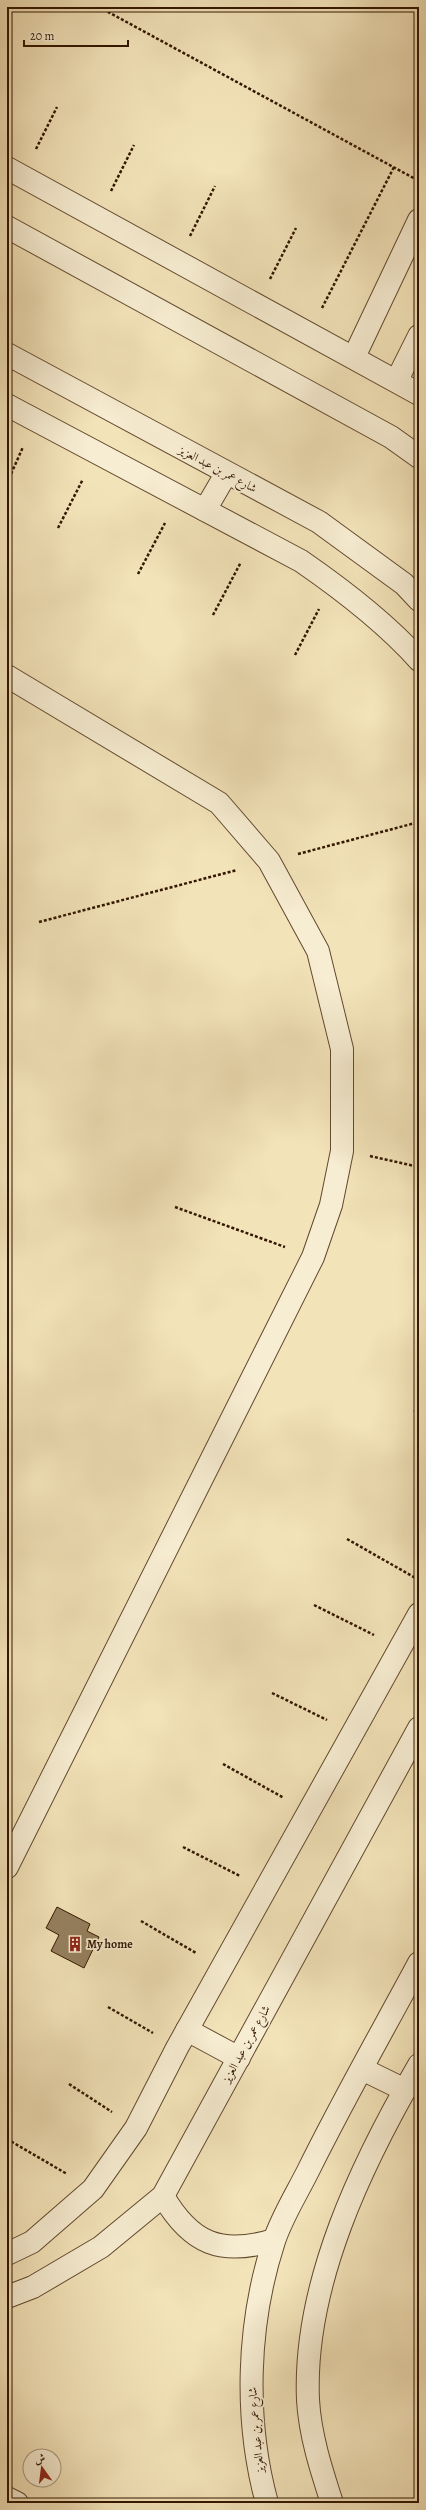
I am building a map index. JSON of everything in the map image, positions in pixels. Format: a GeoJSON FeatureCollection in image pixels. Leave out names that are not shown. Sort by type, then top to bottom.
{"type":"FeatureCollection","features":[{"type":"Feature","properties":{"kind":"street"},"geometry":{"type":"LineString","coordinates":[[15,173],[397,380],[419,394]]}},
{"type":"Feature","properties":{"kind":"street"},"geometry":{"type":"LineString","coordinates":[[354,358],[419,220]]}},
{"type":"Feature","properties":{"kind":"street"},"geometry":{"type":"LineString","coordinates":[[7,227],[363,421],[391,437],[419,457]]}},
{"type":"Feature","properties":{"kind":"street"},"geometry":{"type":"LineString","coordinates":[[397,380],[419,336]]}},
{"type":"Feature","properties":{"kind":"street","name":"شارع عمر بن عبد العزيز"},"geometry":{"type":"LineString","coordinates":[[7,354],[226,474],[319,522],[404,584],[419,600]]}},
{"type":"Feature","properties":{"kind":"street"},"geometry":{"type":"LineString","coordinates":[[7,405],[301,561],[333,583],[406,645],[419,660]]}},
{"type":"Feature","properties":{"kind":"street"},"geometry":{"type":"LineString","coordinates":[[205,510],[226,474]]}},
{"type":"Feature","properties":{"kind":"street"},"geometry":{"type":"LineString","coordinates":[[7,676],[219,803],[270,861],[318,951],[342,1049],[342,1151],[331,1205],[313,1258],[7,1867]]}},
{"type":"Feature","properties":{"kind":"street"},"geometry":{"type":"LineString","coordinates":[[7,2254],[32,2242],[93,2189],[136,2128],[182,2039],[419,1614]]}},
{"type":"Feature","properties":{"kind":"street","name":"شارع عمر بن عبد العزيز"},"geometry":{"type":"LineString","coordinates":[[7,2297],[33,2287],[102,2247],[163,2196],[419,1728]]}},
{"type":"Feature","properties":{"kind":"street","name":"شارع عمر بن عبد العزيز"},"geometry":{"type":"LineString","coordinates":[[267,2503],[258,2471],[251,2394],[256,2316],[274,2240],[362,2069],[419,1963]]}},
{"type":"Feature","properties":{"kind":"street"},"geometry":{"type":"LineString","coordinates":[[182,2039],[239,2058]]}},
{"type":"Feature","properties":{"kind":"street"},"geometry":{"type":"LineString","coordinates":[[332,2503],[317,2454],[308,2401],[309,2347],[318,2293],[355,2190],[404,2090],[419,2065]]}},
{"type":"Feature","properties":{"kind":"street"},"geometry":{"type":"LineString","coordinates":[[362,2069],[404,2090]]}},
{"type":"Feature","properties":{"kind":"street"},"geometry":{"type":"LineString","coordinates":[[163,2196],[176,2219],[197,2236],[222,2247],[249,2248],[274,2240]]}},
{"type":"Feature","properties":{"kind":"street"},"geometry":{"type":"LineString","coordinates":[[7,2498],[17,2503]]}},
{"type":"Feature","properties":{"kind":"path"},"geometry":{"type":"LineString","coordinates":[[99,7],[419,181]]}},
{"type":"Feature","properties":{"kind":"path"},"geometry":{"type":"LineString","coordinates":[[15,173],[57,107]]}},
{"type":"Feature","properties":{"kind":"path"},"geometry":{"type":"LineString","coordinates":[[98,217],[134,145]]}},
{"type":"Feature","properties":{"kind":"path"},"geometry":{"type":"LineString","coordinates":[[310,333],[394,167]]}},
{"type":"Feature","properties":{"kind":"path"},"geometry":{"type":"LineString","coordinates":[[177,261],[215,186]]}},
{"type":"Feature","properties":{"kind":"path"},"geometry":{"type":"LineString","coordinates":[[257,304],[296,228]]}},
{"type":"Feature","properties":{"kind":"path"},"geometry":{"type":"LineString","coordinates":[[7,483],[35,420]]}},
{"type":"Feature","properties":{"kind":"path"},"geometry":{"type":"LineString","coordinates":[[58,528],[97,453]]}},
{"type":"Feature","properties":{"kind":"path"},"geometry":{"type":"LineString","coordinates":[[138,574],[179,497]]}},
{"type":"Feature","properties":{"kind":"path"},"geometry":{"type":"LineString","coordinates":[[213,615],[254,536]]}},
{"type":"Feature","properties":{"kind":"path"},"geometry":{"type":"LineString","coordinates":[[295,655],[333,583]]}},
{"type":"Feature","properties":{"kind":"path"},"geometry":{"type":"LineString","coordinates":[[39,922],[419,822]]}},
{"type":"Feature","properties":{"kind":"path"},"geometry":{"type":"LineString","coordinates":[[342,1151],[419,1166]]}},
{"type":"Feature","properties":{"kind":"path"},"geometry":{"type":"LineString","coordinates":[[175,1207],[313,1258]]}},
{"type":"Feature","properties":{"kind":"path"},"geometry":{"type":"LineString","coordinates":[[414,1410],[419,1413]]}},
{"type":"Feature","properties":{"kind":"path"},"geometry":{"type":"LineString","coordinates":[[347,1539],[419,1580]]}},
{"type":"Feature","properties":{"kind":"path"},"geometry":{"type":"LineString","coordinates":[[314,1605],[400,1648]]}},
{"type":"Feature","properties":{"kind":"path"},"geometry":{"type":"LineString","coordinates":[[272,1694],[353,1733]]}},
{"type":"Feature","properties":{"kind":"path"},"geometry":{"type":"LineString","coordinates":[[223,1764],[309,1812]]}},
{"type":"Feature","properties":{"kind":"path"},"geometry":{"type":"LineString","coordinates":[[183,1847],[266,1890]]}},
{"type":"Feature","properties":{"kind":"path"},"geometry":{"type":"LineString","coordinates":[[141,1921],[222,1968]]}},
{"type":"Feature","properties":{"kind":"path"},"geometry":{"type":"LineString","coordinates":[[108,2007],[182,2039]]}},
{"type":"Feature","properties":{"kind":"path"},"geometry":{"type":"LineString","coordinates":[[69,2084],[136,2128]]}},
{"type":"Feature","properties":{"kind":"path"},"geometry":{"type":"LineString","coordinates":[[7,2139],[93,2189]]}},
{"type":"Feature","properties":{"kind":"building","name":"My home"},"geometry":{"type":"Polygon","coordinates":[[[57,1907],[90,1924],[87,1931],[99,1937],[84,1968],[51,1951],[59,1935],[46,1928],[57,1907]]]}},
{"type":"Feature","properties":{"kind":"place","name":"My home"},"geometry":{"type":"Point","coordinates":[75,1944]}}]}
